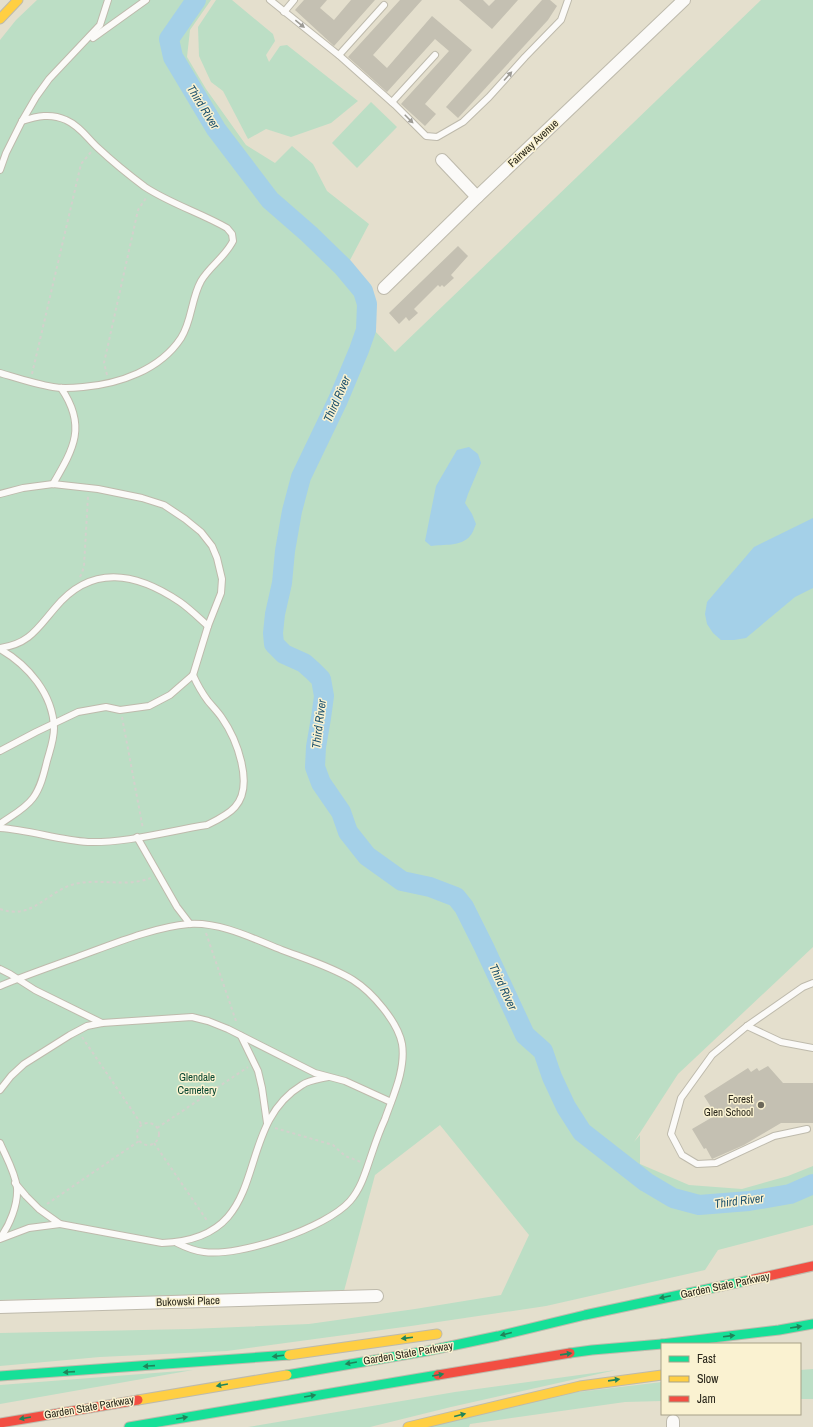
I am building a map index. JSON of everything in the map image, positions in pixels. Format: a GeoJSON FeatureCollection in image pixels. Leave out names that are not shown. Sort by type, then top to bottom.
{"type":"FeatureCollection","features":[{"type":"Feature","properties":{"kind":"main road"},"geometry":{"type":"LineString","coordinates":[[0,20],[18,0]]}},
{"type":"Feature","properties":{"kind":"main road","name":"Garden State Parkway"},"geometry":{"type":"LineString","coordinates":[[0,1423],[428,1350],[498,1336],[585,1315],[813,1266]]}},
{"type":"Feature","properties":{"kind":"main road"},"geometry":{"type":"LineString","coordinates":[[498,1326],[585,1315]]}},
{"type":"Feature","properties":{"kind":"main road"},"geometry":{"type":"LineString","coordinates":[[670,1343],[779,1330],[813,1324]]}},
{"type":"Feature","properties":{"kind":"main road"},"geometry":{"type":"LineString","coordinates":[[767,1339],[779,1330]]}},
{"type":"Feature","properties":{"kind":"main road"},"geometry":{"type":"LineString","coordinates":[[0,1376],[268,1357],[444,1334]]}},
{"type":"Feature","properties":{"kind":"main road"},"geometry":{"type":"LineString","coordinates":[[129,1427],[513,1362],[592,1350],[661,1344]]}},
{"type":"Feature","properties":{"kind":"main road"},"geometry":{"type":"LineString","coordinates":[[408,1427],[580,1386],[661,1375]]}},
{"type":"Feature","properties":{"kind":"street","name":"Fairway Avenue"},"geometry":{"type":"LineString","coordinates":[[384,288],[678,2]]}},
{"type":"Feature","properties":{"kind":"street"},"geometry":{"type":"LineString","coordinates":[[442,160],[477,197]]}},
{"type":"Feature","properties":{"kind":"street","name":"Bukowski Place"},"geometry":{"type":"LineString","coordinates":[[0,1307],[377,1296]]}},
{"type":"Feature","properties":{"kind":"lane"},"geometry":{"type":"LineString","coordinates":[[0,170],[6,153],[36,96],[49,79],[100,25],[108,0]]}},
{"type":"Feature","properties":{"kind":"lane"},"geometry":{"type":"LineString","coordinates":[[89,38],[93,38],[146,0]]}},
{"type":"Feature","properties":{"kind":"lane"},"geometry":{"type":"LineString","coordinates":[[270,0],[339,55],[392,102],[426,136],[437,137],[463,122],[490,97],[561,20],[568,0]]}},
{"type":"Feature","properties":{"kind":"lane"},"geometry":{"type":"LineString","coordinates":[[284,12],[294,0]]}},
{"type":"Feature","properties":{"kind":"lane"},"geometry":{"type":"LineString","coordinates":[[339,55],[384,5]]}},
{"type":"Feature","properties":{"kind":"lane"},"geometry":{"type":"LineString","coordinates":[[392,102],[435,55]]}},
{"type":"Feature","properties":{"kind":"lane"},"geometry":{"type":"LineString","coordinates":[[0,373],[54,388],[61,388],[110,383],[130,377],[148,368],[173,348],[181,337],[188,324],[195,295],[200,283],[224,256],[234,241],[232,234],[227,228],[194,213],[130,176],[96,147],[76,126],[67,120],[56,116],[39,116],[22,121]]}},
{"type":"Feature","properties":{"kind":"lane"},"geometry":{"type":"LineString","coordinates":[[53,484],[69,456],[74,443],[76,430],[75,418],[61,388]]}},
{"type":"Feature","properties":{"kind":"lane"},"geometry":{"type":"LineString","coordinates":[[0,494],[23,488],[53,484],[88,488],[142,498],[164,505],[201,532],[212,546],[217,558],[222,579],[220,593],[193,675],[170,694],[149,706],[120,710],[106,707],[78,712],[14,742],[0,751]]}},
{"type":"Feature","properties":{"kind":"lane"},"geometry":{"type":"LineString","coordinates":[[0,649],[12,646],[34,634],[64,598],[86,582],[110,576],[135,579],[153,586],[182,603],[208,626]]}},
{"type":"Feature","properties":{"kind":"lane"},"geometry":{"type":"LineString","coordinates":[[0,649],[12,655],[24,665],[36,680],[43,690],[49,704],[53,724],[53,738],[43,775],[33,798],[25,807],[0,824]]}},
{"type":"Feature","properties":{"kind":"lane"},"geometry":{"type":"LineString","coordinates":[[0,828],[87,842],[120,840],[207,825],[220,819],[229,812],[236,806],[240,799],[244,783],[244,772],[233,737],[222,718],[204,695],[193,675]]}},
{"type":"Feature","properties":{"kind":"lane"},"geometry":{"type":"LineString","coordinates":[[137,837],[158,876],[177,907],[190,924]]}},
{"type":"Feature","properties":{"kind":"lane"},"geometry":{"type":"LineString","coordinates":[[0,986],[160,929],[190,924],[203,925],[234,932],[323,966],[355,981],[380,1005],[394,1024],[402,1043],[400,1073],[362,1182],[349,1201],[329,1218],[309,1228],[246,1249],[222,1252],[204,1252],[177,1243]]}},
{"type":"Feature","properties":{"kind":"lane"},"geometry":{"type":"LineString","coordinates":[[0,969],[35,990],[102,1023]]}},
{"type":"Feature","properties":{"kind":"lane"},"geometry":{"type":"LineString","coordinates":[[807,1129],[774,1136],[716,1163],[697,1164],[682,1155],[671,1134],[681,1098],[712,1055],[748,1026],[803,987],[813,983]]}},
{"type":"Feature","properties":{"kind":"lane"},"geometry":{"type":"LineString","coordinates":[[0,1090],[11,1076],[24,1064],[87,1026],[102,1023],[192,1017],[208,1021],[241,1036],[315,1073],[345,1081],[391,1102]]}},
{"type":"Feature","properties":{"kind":"lane"},"geometry":{"type":"LineString","coordinates":[[748,1026],[781,1042],[813,1048]]}},
{"type":"Feature","properties":{"kind":"lane"},"geometry":{"type":"LineString","coordinates":[[241,1036],[254,1063],[262,1088],[267,1124]]}},
{"type":"Feature","properties":{"kind":"lane"},"geometry":{"type":"LineString","coordinates":[[0,1238],[29,1228],[60,1224],[162,1244],[177,1243],[201,1237],[228,1218],[237,1207],[267,1124],[279,1105],[303,1084],[330,1077]]}},
{"type":"Feature","properties":{"kind":"lane"},"geometry":{"type":"LineString","coordinates":[[0,1143],[12,1170],[17,1189],[12,1219],[0,1238]]}},
{"type":"Feature","properties":{"kind":"lane"},"geometry":{"type":"LineString","coordinates":[[15,1183],[39,1209],[60,1224]]}},
{"type":"Feature","properties":{"kind":"path"},"geometry":{"type":"LineString","coordinates":[[30,381],[81,164],[96,147]]}},
{"type":"Feature","properties":{"kind":"path"},"geometry":{"type":"LineString","coordinates":[[110,383],[104,363],[138,210],[152,190]]}},
{"type":"Feature","properties":{"kind":"path"},"geometry":{"type":"LineString","coordinates":[[74,590],[75,582],[82,573],[84,566],[88,488]]}},
{"type":"Feature","properties":{"kind":"path"},"geometry":{"type":"LineString","coordinates":[[120,710],[144,836]]}},
{"type":"Feature","properties":{"kind":"path"},"geometry":{"type":"LineString","coordinates":[[0,909],[25,911],[52,894],[72,885],[95,882],[142,882],[158,876]]}},
{"type":"Feature","properties":{"kind":"path"},"geometry":{"type":"LineString","coordinates":[[203,925],[241,1036]]}},
{"type":"Feature","properties":{"kind":"path"},"geometry":{"type":"LineString","coordinates":[[78,1031],[142,1125]]}},
{"type":"Feature","properties":{"kind":"path"},"geometry":{"type":"LineString","coordinates":[[157,1128],[254,1063]]}},
{"type":"Feature","properties":{"kind":"path"},"geometry":{"type":"LineString","coordinates":[[150,1123],[157,1128],[159,1135],[154,1143],[147,1145],[143,1144],[139,1140],[137,1133],[142,1125],[150,1123]]}},
{"type":"Feature","properties":{"kind":"path"},"geometry":{"type":"LineString","coordinates":[[267,1124],[333,1145],[345,1156],[368,1165]]}},
{"type":"Feature","properties":{"kind":"path"},"geometry":{"type":"LineString","coordinates":[[39,1209],[139,1140]]}},
{"type":"Feature","properties":{"kind":"path"},"geometry":{"type":"LineString","coordinates":[[154,1143],[213,1230]]}},
{"type":"Feature","properties":{"kind":"green space","name":"Glendale Cemetery"},"geometry":{"type":"Polygon","coordinates":[[[37,0],[211,0],[190,30],[187,57],[206,89],[246,145],[275,163],[292,146],[313,164],[327,191],[369,224],[349,262],[370,293],[373,329],[395,352],[761,0],[813,0],[813,947],[678,1074],[634,1142],[640,1135],[640,1164],[689,1185],[742,1189],[788,1176],[813,1166],[813,1225],[718,1250],[705,1270],[546,1306],[227,1351],[100,1357],[0,1366],[0,1333],[190,1329],[309,1324],[501,1295],[529,1235],[440,1125],[375,1175],[344,1291],[0,1300],[0,40],[16,20],[37,0]]]}},
{"type":"Feature","properties":{"kind":"green space"},"geometry":{"type":"Polygon","coordinates":[[[216,0],[232,0],[273,34],[275,41],[266,55],[269,62],[280,46],[287,45],[358,101],[331,123],[291,137],[266,129],[248,139],[223,91],[211,82],[199,56],[198,27],[216,0]]]}},
{"type":"Feature","properties":{"kind":"green space"},"geometry":{"type":"Polygon","coordinates":[[[371,102],[397,127],[357,168],[332,143],[371,102]]]}},
{"type":"Feature","properties":{"kind":"green space"},"geometry":{"type":"Polygon","coordinates":[[[813,1369],[813,1399],[801,1399],[801,1370],[813,1369]]]}},
{"type":"Feature","properties":{"kind":"green space"},"geometry":{"type":"Polygon","coordinates":[[[193,1370],[0,1404],[0,1385],[193,1370]]]}},
{"type":"Feature","properties":{"kind":"green space"},"geometry":{"type":"Polygon","coordinates":[[[616,1370],[370,1427],[248,1427],[455,1392],[616,1370]]]}},
{"type":"Feature","properties":{"kind":"green space"},"geometry":{"type":"Polygon","coordinates":[[[661,1382],[661,1401],[625,1402],[470,1424],[469,1427],[428,1427],[561,1394],[661,1382]]]}},
{"type":"Feature","properties":{"kind":"water"},"geometry":{"type":"Polygon","coordinates":[[[469,447],[478,454],[481,463],[465,503],[476,524],[473,532],[466,540],[462,542],[431,546],[425,541],[436,486],[457,450],[469,447]]]}},
{"type":"Feature","properties":{"kind":"water"},"geometry":{"type":"Polygon","coordinates":[[[813,518],[813,588],[795,597],[746,638],[721,640],[713,633],[707,624],[705,614],[707,602],[754,547],[813,518]]]}},
{"type":"Feature","properties":{"kind":"building"},"geometry":{"type":"Polygon","coordinates":[[[304,0],[327,0],[320,8],[334,20],[351,0],[375,0],[334,46],[295,10],[304,0]]]}},
{"type":"Feature","properties":{"kind":"building"},"geometry":{"type":"Polygon","coordinates":[[[400,0],[422,0],[373,55],[387,68],[432,16],[472,50],[425,104],[436,114],[425,126],[401,104],[449,51],[435,39],[387,92],[348,57],[400,0]]]}},
{"type":"Feature","properties":{"kind":"building"},"geometry":{"type":"Polygon","coordinates":[[[459,0],[483,0],[489,6],[495,0],[518,0],[492,29],[459,0]]]}},
{"type":"Feature","properties":{"kind":"building"},"geometry":{"type":"Polygon","coordinates":[[[542,0],[550,0],[557,6],[548,20],[458,118],[446,107],[542,0]]]}},
{"type":"Feature","properties":{"kind":"building"},"geometry":{"type":"Polygon","coordinates":[[[458,246],[468,256],[451,275],[454,278],[444,287],[442,285],[440,287],[438,285],[414,309],[418,313],[409,321],[406,317],[399,324],[389,313],[458,246]]]}},
{"type":"Feature","properties":{"kind":"building","name":"Forest Glen School"},"geometry":{"type":"Polygon","coordinates":[[[768,1066],[783,1083],[813,1083],[813,1123],[781,1123],[744,1145],[712,1159],[692,1129],[716,1115],[704,1096],[748,1068],[751,1072],[757,1068],[759,1071],[768,1066]]]}},
{"type":"Feature","properties":{"kind":"waterway","name":"Third River"},"geometry":{"type":"LineString","coordinates":[[196,0],[169,39],[173,57],[216,129],[270,200],[309,234],[343,267],[363,291],[367,304],[366,330],[359,350],[338,400],[301,477],[292,511],[273,633],[274,644],[284,654],[304,663],[321,679],[324,696],[316,747],[315,767],[321,783],[341,812],[348,832],[367,856],[402,881],[430,887],[456,897],[464,907],[525,1035],[543,1051],[552,1077],[566,1107],[582,1132],[646,1182],[673,1198],[699,1205],[749,1201],[790,1194],[813,1184]]}},
{"type":"Feature","properties":{"kind":"traffic: fast"},"geometry":{"type":"LineString","coordinates":[[287,1375],[427,1351],[585,1315],[750,1280]]}},
{"type":"Feature","properties":{"kind":"traffic: fast"},"geometry":{"type":"LineString","coordinates":[[670,1343],[779,1330],[813,1324]]}},
{"type":"Feature","properties":{"kind":"traffic: fast"},"geometry":{"type":"LineString","coordinates":[[570,1353],[661,1344]]}},
{"type":"Feature","properties":{"kind":"traffic: fast"},"geometry":{"type":"LineString","coordinates":[[0,1376],[289,1355]]}},
{"type":"Feature","properties":{"kind":"traffic: fast"},"geometry":{"type":"LineString","coordinates":[[129,1427],[438,1375]]}},
{"type":"Feature","properties":{"kind":"traffic: slow"},"geometry":{"type":"LineString","coordinates":[[0,19],[18,0]]}},
{"type":"Feature","properties":{"kind":"traffic: slow"},"geometry":{"type":"LineString","coordinates":[[289,1355],[437,1334]]}},
{"type":"Feature","properties":{"kind":"traffic: slow"},"geometry":{"type":"LineString","coordinates":[[138,1400],[287,1375]]}},
{"type":"Feature","properties":{"kind":"traffic: slow"},"geometry":{"type":"LineString","coordinates":[[408,1427],[580,1386],[661,1375]]}},
{"type":"Feature","properties":{"kind":"traffic: jam"},"geometry":{"type":"LineString","coordinates":[[750,1280],[813,1266]]}},
{"type":"Feature","properties":{"kind":"traffic: jam"},"geometry":{"type":"LineString","coordinates":[[438,1375],[570,1353]]}},
{"type":"Feature","properties":{"kind":"traffic: jam"},"geometry":{"type":"LineString","coordinates":[[0,1423],[138,1400]]}},
{"type":"Feature","properties":{"kind":"place","name":"Forest Glen School"},"geometry":{"type":"Point","coordinates":[761,1105]}}]}
